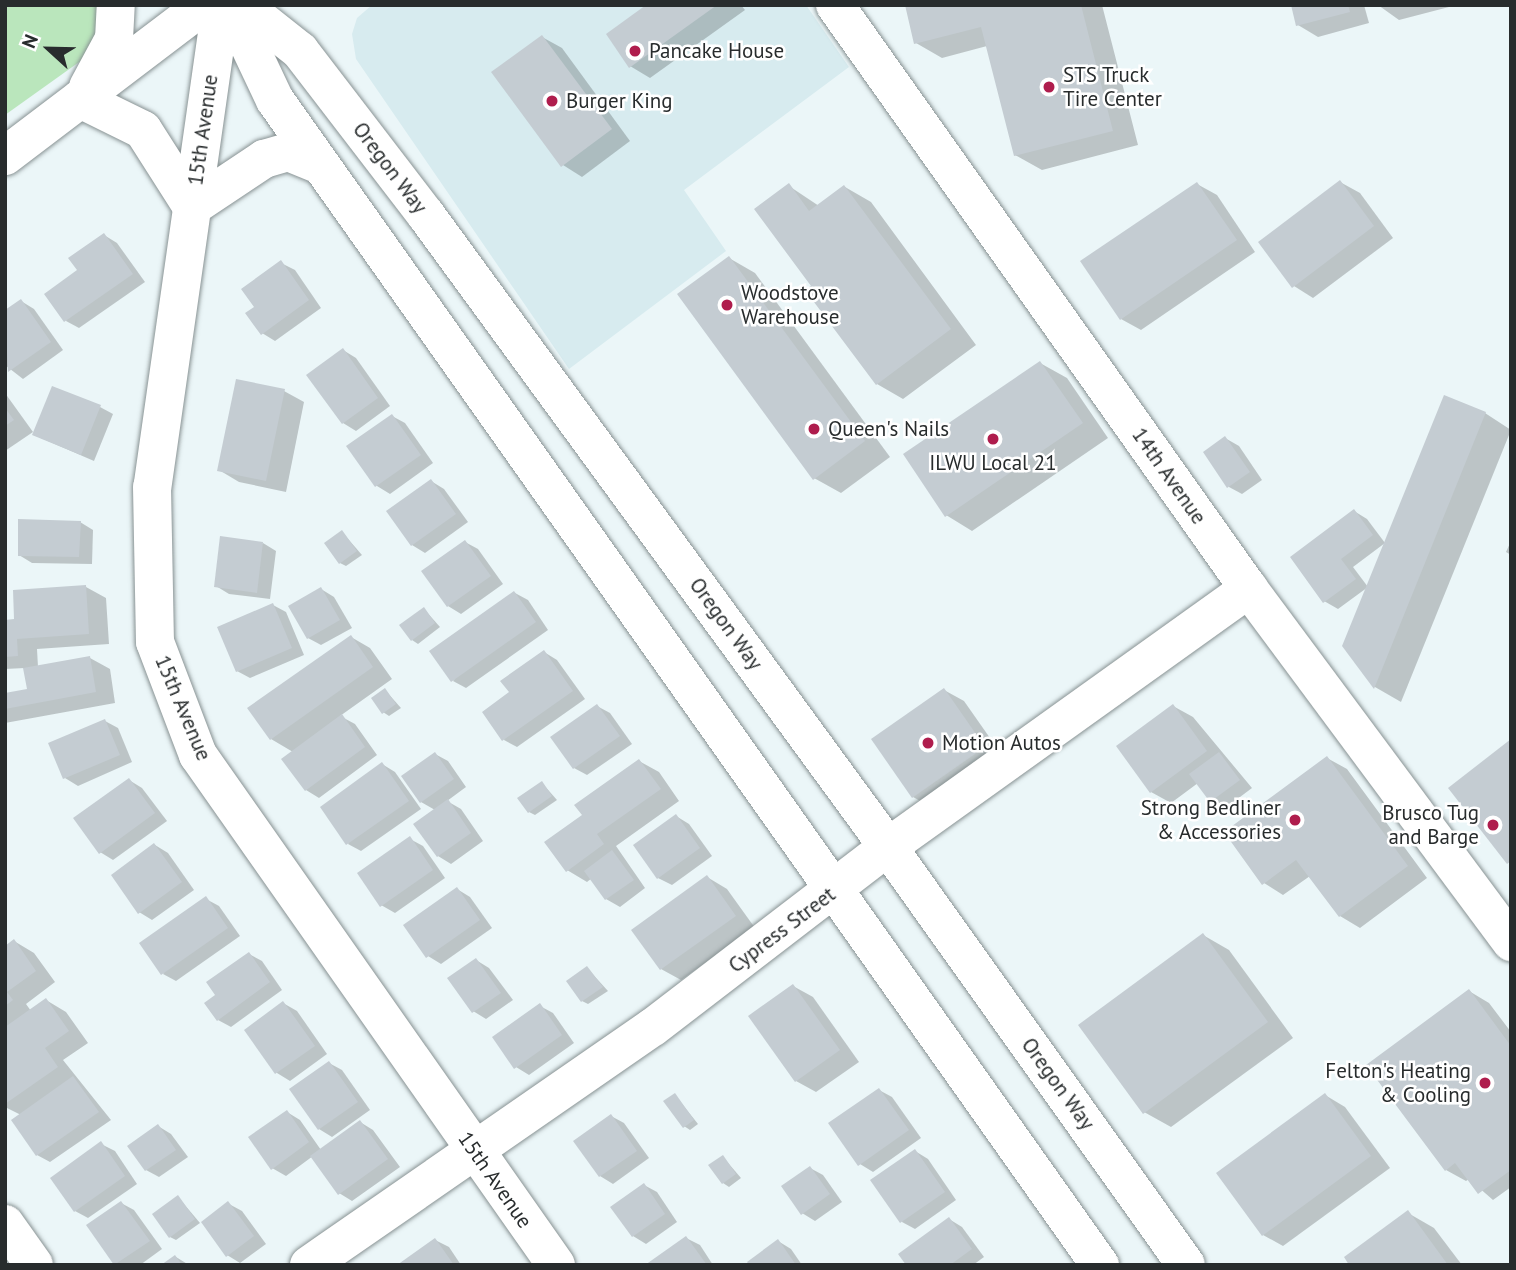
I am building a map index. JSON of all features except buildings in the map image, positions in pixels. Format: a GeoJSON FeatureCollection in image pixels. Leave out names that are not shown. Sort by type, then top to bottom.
{"type":"FeatureCollection","features":[{"type":"Feature","properties":{"kind":"street"},"geometry":{"type":"LineString","coordinates":[[80,99],[114,39],[116,5]]}},
{"type":"Feature","properties":{"kind":"street"},"geometry":{"type":"LineString","coordinates":[[5,156],[204,5]]}},
{"type":"Feature","properties":{"kind":"street","name":"15th Avenue"},"geometry":{"type":"LineString","coordinates":[[221,5],[152,486],[155,642],[198,755],[555,1265]]}},
{"type":"Feature","properties":{"kind":"street"},"geometry":{"type":"LineString","coordinates":[[230,5],[275,100],[833,892],[1100,1265]]}},
{"type":"Feature","properties":{"kind":"street","name":"Oregon Way"},"geometry":{"type":"LineString","coordinates":[[242,5],[300,51],[426,215],[888,847],[1186,1265]]}},
{"type":"Feature","properties":{"kind":"street","name":"14th Avenue"},"geometry":{"type":"LineString","coordinates":[[835,5],[1249,589],[1511,943]]}},
{"type":"Feature","properties":{"kind":"street"},"geometry":{"type":"LineString","coordinates":[[80,99],[143,130],[192,206],[264,159],[288,152],[321,165]]}},
{"type":"Feature","properties":{"kind":"street","name":"Cypress Street"},"geometry":{"type":"LineString","coordinates":[[309,1265],[653,1027],[833,892],[888,847],[1249,589]]}},
{"type":"Feature","properties":{"kind":"street"},"geometry":{"type":"LineString","coordinates":[[5,1224],[34,1265]]}},
{"type":"Feature","properties":{"kind":"shaded area"},"geometry":{"type":"Polygon","coordinates":[[[372,5],[806,5],[849,67],[684,190],[726,251],[569,369],[356,59],[352,34],[357,18],[372,5]]]}},
{"type":"Feature","properties":{"kind":"green space"},"geometry":{"type":"Polygon","coordinates":[[[5,5],[105,5],[89,55],[5,115],[5,5]]]}},
{"type":"Feature","properties":{"kind":"place","name":"Pancake House"},"geometry":{"type":"Point","coordinates":[635,51]}},
{"type":"Feature","properties":{"kind":"place","name":"STS Truck Tire Center"},"geometry":{"type":"Point","coordinates":[1049,87]}},
{"type":"Feature","properties":{"kind":"place","name":"Burger King"},"geometry":{"type":"Point","coordinates":[552,101]}},
{"type":"Feature","properties":{"kind":"place","name":"Woodstove Warehouse"},"geometry":{"type":"Point","coordinates":[727,305]}},
{"type":"Feature","properties":{"kind":"place","name":"Queen's Nails"},"geometry":{"type":"Point","coordinates":[814,429]}},
{"type":"Feature","properties":{"kind":"place","name":"ILWU Local 21"},"geometry":{"type":"Point","coordinates":[993,439]}},
{"type":"Feature","properties":{"kind":"place","name":"Motion Autos"},"geometry":{"type":"Point","coordinates":[928,743]}},
{"type":"Feature","properties":{"kind":"place","name":"Strong Bedliner & Accessories"},"geometry":{"type":"Point","coordinates":[1295,820]}},
{"type":"Feature","properties":{"kind":"place","name":"Brusco Tug and Barge"},"geometry":{"type":"Point","coordinates":[1493,825]}},
{"type":"Feature","properties":{"kind":"place","name":"Felton's Heating & Cooling"},"geometry":{"type":"Point","coordinates":[1485,1083]}}]}
